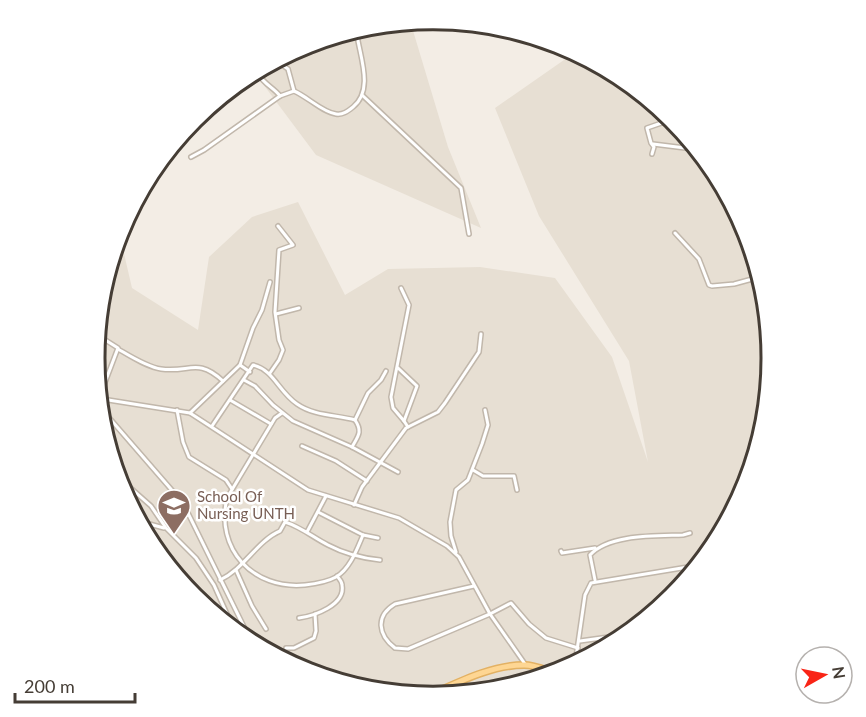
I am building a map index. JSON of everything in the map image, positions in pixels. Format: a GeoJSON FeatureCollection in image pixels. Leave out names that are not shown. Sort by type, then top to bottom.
{"type":"FeatureCollection","features":[{"type":"Feature","properties":{"kind":"main road"},"geometry":{"type":"LineString","coordinates":[[452,686],[505,667],[526,665],[541,669]]}},
{"type":"Feature","properties":{"kind":"street"},"geometry":{"type":"LineString","coordinates":[[191,157],[280,96],[294,92],[338,115],[351,109],[362,95],[364,80],[358,39]]}},
{"type":"Feature","properties":{"kind":"street"},"geometry":{"type":"LineString","coordinates":[[284,66],[288,69],[294,92]]}},
{"type":"Feature","properties":{"kind":"street"},"geometry":{"type":"LineString","coordinates":[[263,78],[280,96]]}},
{"type":"Feature","properties":{"kind":"street"},"geometry":{"type":"LineString","coordinates":[[362,95],[461,188],[469,234]]}},
{"type":"Feature","properties":{"kind":"street"},"geometry":{"type":"LineString","coordinates":[[652,154],[654,147],[647,128],[662,123]]}},
{"type":"Feature","properties":{"kind":"street"},"geometry":{"type":"LineString","coordinates":[[651,143],[685,148]]}},
{"type":"Feature","properties":{"kind":"street"},"geometry":{"type":"LineString","coordinates":[[270,373],[279,360],[282,350],[276,314],[279,250],[293,245],[278,226]]}},
{"type":"Feature","properties":{"kind":"street"},"geometry":{"type":"LineString","coordinates":[[675,233],[699,259],[709,285],[734,284],[751,279]]}},
{"type":"Feature","properties":{"kind":"street"},"geometry":{"type":"LineString","coordinates":[[190,413],[240,365],[262,310],[270,282]]}},
{"type":"Feature","properties":{"kind":"street"},"geometry":{"type":"LineString","coordinates":[[401,288],[409,304],[391,401],[408,426]]}},
{"type":"Feature","properties":{"kind":"street"},"geometry":{"type":"LineString","coordinates":[[276,314],[299,308]]}},
{"type":"Feature","properties":{"kind":"street"},"geometry":{"type":"LineString","coordinates":[[354,505],[367,481],[408,426],[438,412],[445,403],[479,352],[481,334]]}},
{"type":"Feature","properties":{"kind":"street"},"geometry":{"type":"LineString","coordinates":[[105,340],[118,349],[161,369],[199,367],[212,370],[224,382]]}},
{"type":"Feature","properties":{"kind":"street"},"geometry":{"type":"LineString","coordinates":[[105,382],[118,349]]}},
{"type":"Feature","properties":{"kind":"street"},"geometry":{"type":"LineString","coordinates":[[240,365],[250,372]]}},
{"type":"Feature","properties":{"kind":"street"},"geometry":{"type":"LineString","coordinates":[[212,426],[241,381],[255,365],[270,373],[281,391],[299,406],[318,413],[356,420],[360,432],[352,447]]}},
{"type":"Feature","properties":{"kind":"street"},"geometry":{"type":"LineString","coordinates":[[398,368],[417,386],[404,421]]}},
{"type":"Feature","properties":{"kind":"street"},"geometry":{"type":"LineString","coordinates":[[356,420],[368,393],[381,380],[386,371]]}},
{"type":"Feature","properties":{"kind":"street"},"geometry":{"type":"LineString","coordinates":[[244,380],[255,386],[293,421],[352,447],[398,472]]}},
{"type":"Feature","properties":{"kind":"street"},"geometry":{"type":"LineString","coordinates":[[107,400],[190,413],[308,490],[399,518],[447,546],[456,554]]}},
{"type":"Feature","properties":{"kind":"street"},"geometry":{"type":"LineString","coordinates":[[230,400],[272,424]]}},
{"type":"Feature","properties":{"kind":"street"},"geometry":{"type":"LineString","coordinates":[[177,410],[183,442],[189,457],[226,480],[232,489]]}},
{"type":"Feature","properties":{"kind":"street"},"geometry":{"type":"LineString","coordinates":[[485,410],[488,425],[473,470],[468,480],[456,490],[450,522],[451,536],[456,554],[490,614],[526,665]]}},
{"type":"Feature","properties":{"kind":"street"},"geometry":{"type":"LineString","coordinates":[[282,413],[275,418],[232,489],[225,507],[224,519],[230,542],[243,564],[263,580],[284,585],[310,584],[338,576],[354,557],[363,535]]}},
{"type":"Feature","properties":{"kind":"street"},"geometry":{"type":"LineString","coordinates":[[110,419],[183,503],[244,628]]}},
{"type":"Feature","properties":{"kind":"street"},"geometry":{"type":"LineString","coordinates":[[302,446],[336,461],[367,481]]}},
{"type":"Feature","properties":{"kind":"street"},"geometry":{"type":"LineString","coordinates":[[473,470],[483,476],[514,476],[517,490]]}},
{"type":"Feature","properties":{"kind":"street"},"geometry":{"type":"LineString","coordinates":[[133,490],[151,506],[166,528],[195,557],[207,573],[226,613]]}},
{"type":"Feature","properties":{"kind":"street"},"geometry":{"type":"LineString","coordinates":[[307,532],[326,496]]}},
{"type":"Feature","properties":{"kind":"street"},"geometry":{"type":"LineString","coordinates":[[318,512],[363,535],[378,538]]}},
{"type":"Feature","properties":{"kind":"street"},"geometry":{"type":"LineString","coordinates":[[220,580],[236,570],[273,534],[280,531],[285,522],[354,557],[380,560]]}},
{"type":"Feature","properties":{"kind":"street"},"geometry":{"type":"LineString","coordinates":[[150,524],[166,528]]}},
{"type":"Feature","properties":{"kind":"street"},"geometry":{"type":"LineString","coordinates":[[561,550],[562,553],[597,548],[634,537],[683,535],[690,532]]}},
{"type":"Feature","properties":{"kind":"street"},"geometry":{"type":"LineString","coordinates":[[596,581],[590,555],[597,548]]}},
{"type":"Feature","properties":{"kind":"street"},"geometry":{"type":"LineString","coordinates":[[577,653],[585,595],[589,585],[596,581],[686,567]]}},
{"type":"Feature","properties":{"kind":"street"},"geometry":{"type":"LineString","coordinates":[[236,570],[252,606],[266,629]]}},
{"type":"Feature","properties":{"kind":"street"},"geometry":{"type":"LineString","coordinates":[[298,618],[315,614],[335,603],[341,595],[342,585],[338,576]]}},
{"type":"Feature","properties":{"kind":"street"},"geometry":{"type":"LineString","coordinates":[[474,586],[395,604],[387,611],[381,633],[390,645],[402,650],[511,603],[529,624],[546,638],[578,648]]}},
{"type":"Feature","properties":{"kind":"street"},"geometry":{"type":"LineString","coordinates":[[286,648],[294,648],[314,638],[315,614]]}},
{"type":"Feature","properties":{"kind":"street"},"geometry":{"type":"LineString","coordinates":[[579,641],[607,637]]}},
{"type":"Feature","properties":{"kind":"shaded area"},"geometry":{"type":"Polygon","coordinates":[[[413,31],[448,147],[481,228],[316,155],[260,79],[327,47],[369,36],[413,31]]]}},
{"type":"Feature","properties":{"kind":"shaded area"},"geometry":{"type":"Polygon","coordinates":[[[566,58],[616,85],[633,98],[665,126],[694,159],[728,213],[744,253],[755,294],[762,358],[759,401],[750,444],[728,504],[694,558],[650,605],[616,632],[597,643],[539,670],[476,684],[412,686],[348,676],[327,670],[288,653],[250,632],[233,619],[186,575],[160,541],[138,504],[116,444],[105,380],[107,316],[116,273],[123,250],[132,288],[198,330],[209,257],[252,217],[298,202],[345,295],[388,269],[480,267],[555,278],[612,357],[648,462],[629,361],[539,216],[495,108],[566,58]]]}},
{"type":"Feature","properties":{"kind":"place","name":"School Of Nursing UNTH"},"geometry":{"type":"Point","coordinates":[174,535]}}]}
